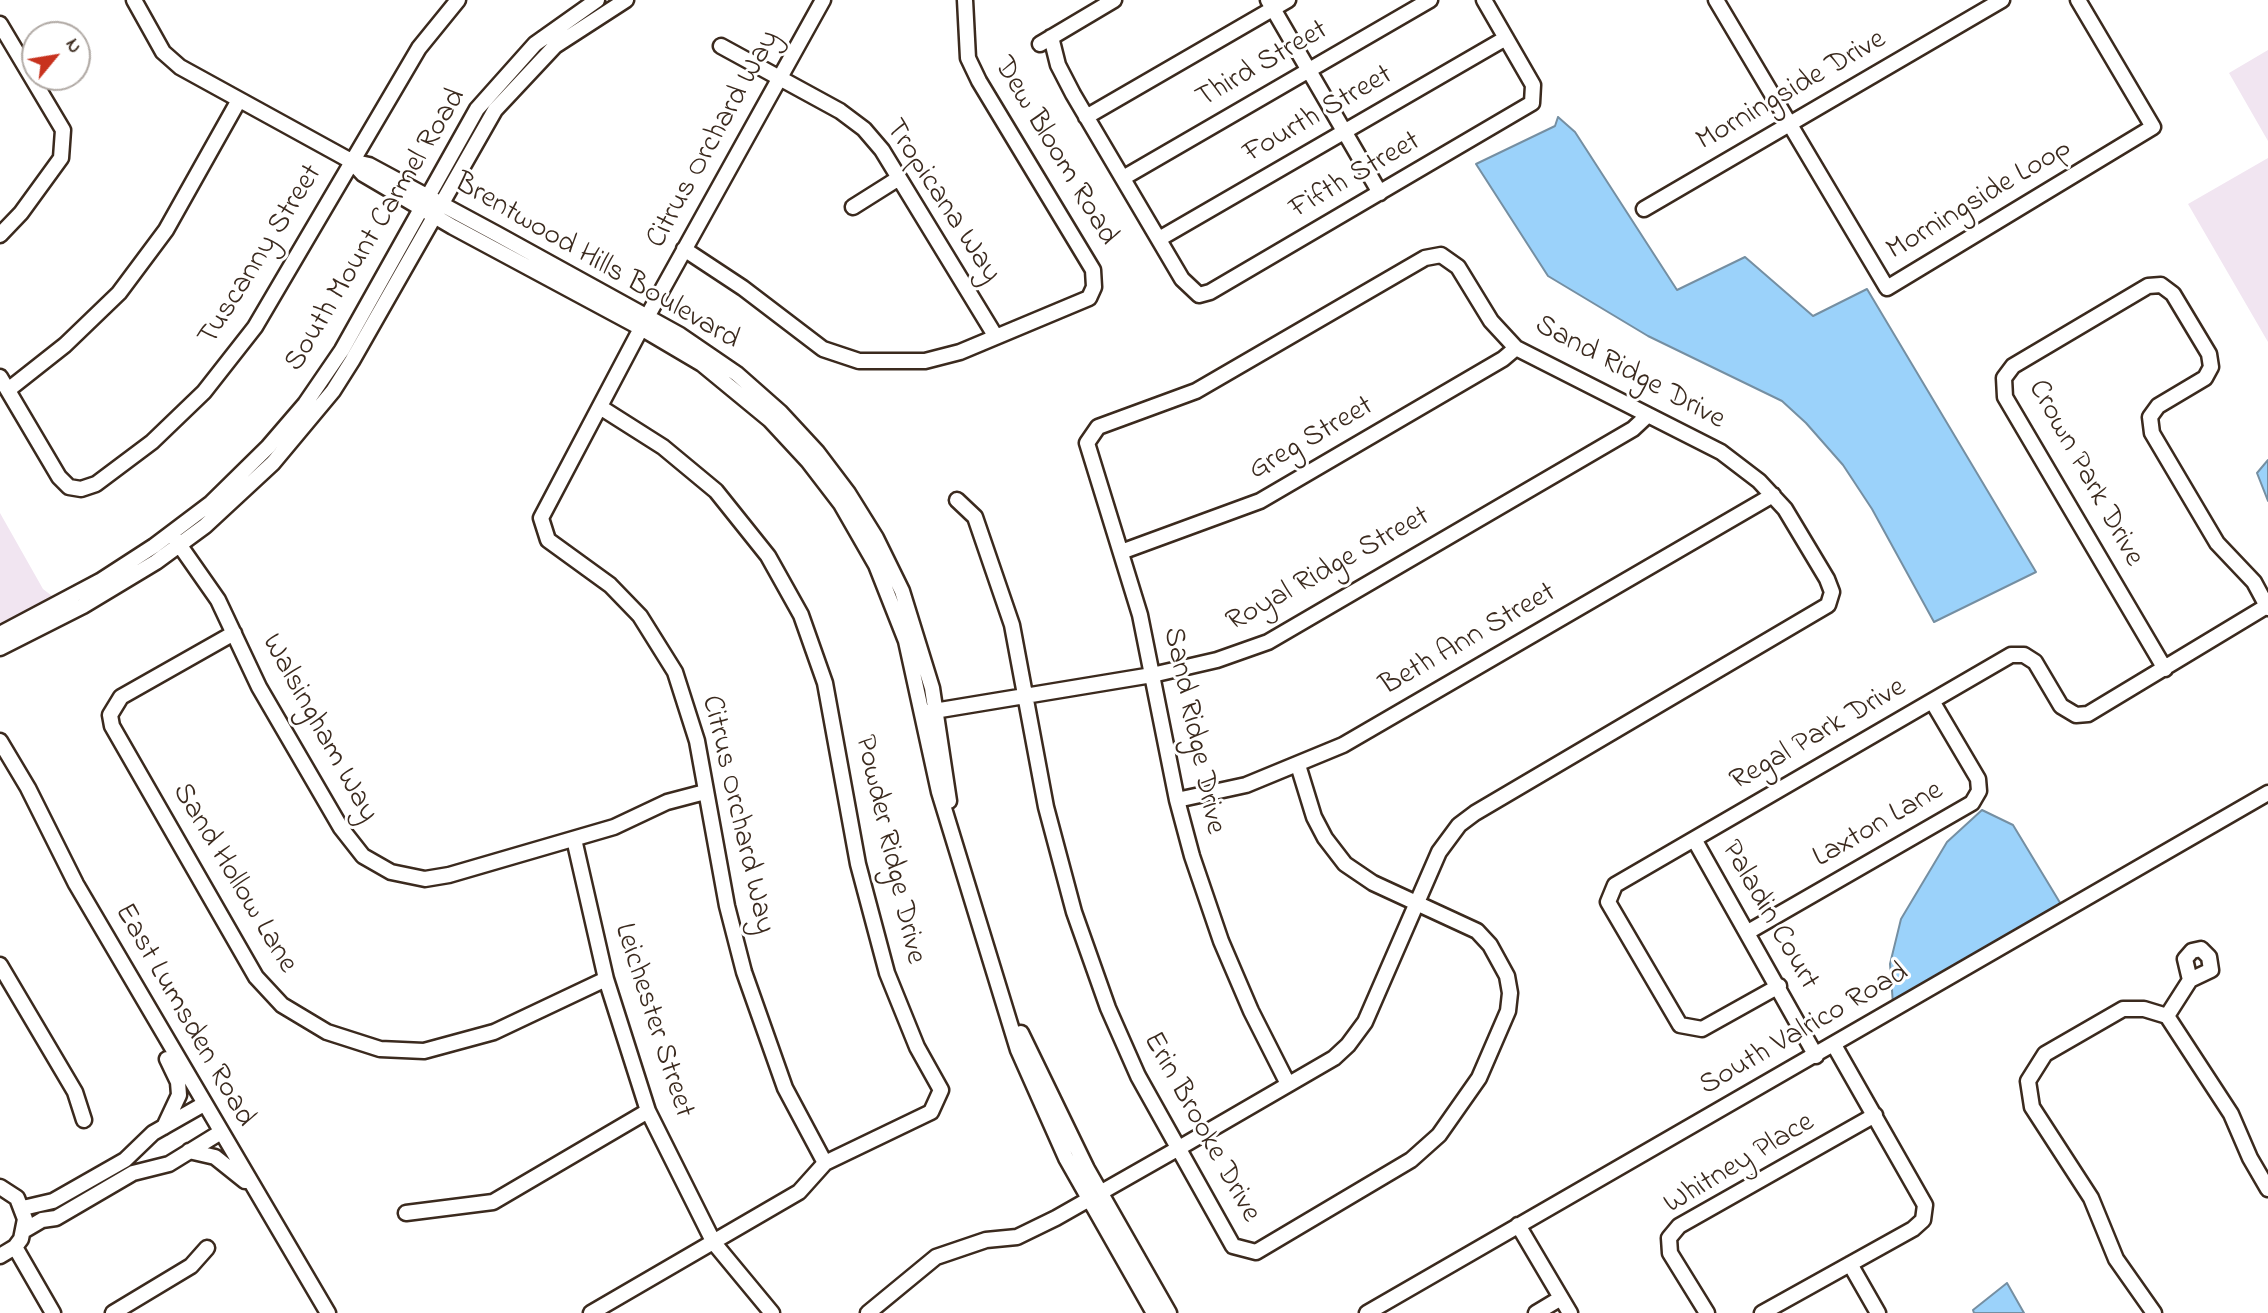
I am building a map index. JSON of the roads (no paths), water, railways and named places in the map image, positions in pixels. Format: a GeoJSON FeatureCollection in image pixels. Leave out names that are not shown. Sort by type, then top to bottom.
{"type":"FeatureCollection","features":[{"type":"Feature","properties":{"kind":"street","name":"Brentwood Hills Boulevard"},"geometry":{"type":"LineString","coordinates":[[134,0],[171,61],[351,161],[369,165],[430,206],[644,322],[748,401],[791,442],[826,483],[861,538],[893,605],[906,641],[930,712],[939,792],[949,816],[967,890],[1006,1008],[1018,1027],[1094,1195],[1154,1313]]}},
{"type":"Feature","properties":{"kind":"street","name":"Tuscanny Street"},"geometry":{"type":"LineString","coordinates":[[0,377],[63,483],[81,489],[96,484],[178,418],[239,350],[284,282],[351,161],[419,48],[458,0]]}},
{"type":"Feature","properties":{"kind":"street","name":"South Mount Carmel Road"},"geometry":{"type":"LineString","coordinates":[[0,648],[108,593],[251,486],[333,391],[366,338],[477,109],[498,83],[550,32],[597,0]]}},
{"type":"Feature","properties":{"kind":"street","name":"South Mount Carmel Road"},"geometry":{"type":"LineString","coordinates":[[430,206],[482,128],[527,72],[572,33],[626,0]]}},
{"type":"Feature","properties":{"kind":"street","name":"Citrus Orchard Way"},"geometry":{"type":"LineString","coordinates":[[823,0],[644,322],[541,518],[548,540],[610,585],[640,616],[657,640],[687,705],[727,906],[762,1025],[785,1088],[825,1163]]}},
{"type":"Feature","properties":{"kind":"street","name":"Dew Bloom Road"},"geometry":{"type":"LineString","coordinates":[[684,249],[753,295],[823,349],[859,361],[925,361],[961,352],[1084,301],[1092,293],[1095,275],[979,81],[968,58],[965,0]]}},
{"type":"Feature","properties":{"kind":"street"},"geometry":{"type":"LineString","coordinates":[[1114,0],[1045,40],[1086,117],[1158,239]]}},
{"type":"Feature","properties":{"kind":"street"},"geometry":{"type":"LineString","coordinates":[[1086,117],[1270,4],[1288,0]]}},
{"type":"Feature","properties":{"kind":"street","name":"Third Street"},"geometry":{"type":"LineString","coordinates":[[1123,178],[1430,0]]}},
{"type":"Feature","properties":{"kind":"street"},"geometry":{"type":"LineString","coordinates":[[1484,0],[1506,38]]}},
{"type":"Feature","properties":{"kind":"street","name":"Morningside Loop"},"geometry":{"type":"LineString","coordinates":[[1716,0],[1887,288],[2153,127],[2078,0]]}},
{"type":"Feature","properties":{"kind":"street","name":"Morningside Drive"},"geometry":{"type":"LineString","coordinates":[[1644,209],[2002,0]]}},
{"type":"Feature","properties":{"kind":"street"},"geometry":{"type":"LineString","coordinates":[[1270,4],[1380,193]]}},
{"type":"Feature","properties":{"kind":"street"},"geometry":{"type":"LineString","coordinates":[[0,24],[63,130],[61,158],[21,213],[0,235]]}},
{"type":"Feature","properties":{"kind":"street","name":"Fifth Street"},"geometry":{"type":"LineString","coordinates":[[1158,239],[1187,287],[1199,295],[1210,292],[1528,108],[1534,97],[1533,85],[1506,38]]}},
{"type":"Feature","properties":{"kind":"street","name":"Fourth Street"},"geometry":{"type":"LineString","coordinates":[[1158,239],[1506,38]]}},
{"type":"Feature","properties":{"kind":"street","name":"Tropicana Way"},"geometry":{"type":"LineString","coordinates":[[722,46],[864,129],[883,150],[996,337]]}},
{"type":"Feature","properties":{"kind":"street"},"geometry":{"type":"LineString","coordinates":[[8,390],[65,345],[119,293],[166,230],[239,100]]}},
{"type":"Feature","properties":{"kind":"street"},"geometry":{"type":"LineString","coordinates":[[853,207],[899,178]]}},
{"type":"Feature","properties":{"kind":"street","name":"Sand Ridge Drive"},"geometry":{"type":"LineString","coordinates":[[868,1313],[936,1257],[986,1240],[1017,1237],[1179,1148],[1334,1058],[1365,1022],[1443,846],[1469,817],[1826,608],[1832,597],[1829,583],[1795,525],[1773,495],[1721,452],[1516,348],[1491,321],[1454,262],[1441,255],[1433,255],[1205,386],[1098,427],[1090,435],[1087,448],[1140,615],[1177,800],[1221,941],[1251,1011],[1288,1084]]}},
{"type":"Feature","properties":{"kind":"street","name":"Crown Park Drive"},"geometry":{"type":"LineString","coordinates":[[2165,669],[2005,397],[2004,378],[2013,366],[2148,286],[2161,285],[2173,293],[2209,354],[2211,367],[2205,378],[2158,406],[2150,417],[2152,433],[2217,543],[2254,582],[2267,607]]}},
{"type":"Feature","properties":{"kind":"street","name":"Greg Street"},"geometry":{"type":"LineString","coordinates":[[1121,552],[1260,501],[1503,359],[1516,348]]}},
{"type":"Feature","properties":{"kind":"street","name":"Powder Ridge Drive"},"geometry":{"type":"LineString","coordinates":[[591,1313],[799,1192],[825,1163],[931,1112],[941,1090],[917,1047],[887,973],[858,864],[825,683],[801,615],[768,556],[716,491],[663,447],[600,407]]}},
{"type":"Feature","properties":{"kind":"street","name":"Royal Ridge Street"},"geometry":{"type":"LineString","coordinates":[[930,712],[1028,698],[1152,675],[1217,660],[1268,642],[1633,429],[1648,415]]}},
{"type":"Feature","properties":{"kind":"street","name":"Beth Ann Street"},"geometry":{"type":"LineString","coordinates":[[1177,800],[1246,785],[1343,745],[1773,495]]}},
{"type":"Feature","properties":{"kind":"street","name":"Erin Brooke Drive"},"geometry":{"type":"LineString","coordinates":[[957,500],[975,517],[1012,625],[1028,698],[1046,807],[1074,912],[1108,1008],[1138,1076],[1233,1245],[1256,1252],[1411,1160],[1439,1135],[1479,1078],[1508,1011],[1510,993],[1507,975],[1490,945],[1477,931],[1373,883],[1345,864],[1325,838],[1314,817],[1298,765]]}},
{"type":"Feature","properties":{"kind":"street","name":"South Mount Carmel Road"},"geometry":{"type":"LineString","coordinates":[[0,635],[176,540]]}},
{"type":"Feature","properties":{"kind":"street","name":"Walsingham Way"},"geometry":{"type":"LineString","coordinates":[[176,540],[210,588],[264,696],[341,828],[363,856],[376,865],[408,877],[438,877],[614,827],[667,802],[705,792]]}},
{"type":"Feature","properties":{"kind":"street","name":"Regal Park Drive"},"geometry":{"type":"LineString","coordinates":[[1779,986],[1702,1029],[1680,1025],[1608,902],[1615,885],[2011,655],[2024,654],[2035,662],[2061,706],[2076,715],[2088,714],[2267,607]]}},
{"type":"Feature","properties":{"kind":"street","name":"Sand Hollow Lane"},"geometry":{"type":"LineString","coordinates":[[234,633],[121,697],[110,715],[112,726],[256,977],[282,1005],[327,1032],[380,1049],[424,1051],[494,1032],[606,979]]}},
{"type":"Feature","properties":{"kind":"street","name":"Laxton Lane"},"geometry":{"type":"LineString","coordinates":[[1748,932],[1972,803],[1979,791],[1978,779],[1932,701]]}},
{"type":"Feature","properties":{"kind":"street","name":"East Lumsden Road"},"geometry":{"type":"LineString","coordinates":[[0,741],[28,788],[76,884],[328,1313]]}},
{"type":"Feature","properties":{"kind":"street","name":"South Valrico Road"},"geometry":{"type":"LineString","coordinates":[[1367,1313],[2268,793]]}},
{"type":"Feature","properties":{"kind":"street","name":"Leichester Street"},"geometry":{"type":"LineString","coordinates":[[574,839],[606,979],[648,1111],[714,1243],[772,1313]]}},
{"type":"Feature","properties":{"kind":"street","name":"Paladin Court"},"geometry":{"type":"LineString","coordinates":[[1694,839],[1816,1056]]}},
{"type":"Feature","properties":{"kind":"street"},"geometry":{"type":"LineString","coordinates":[[0,965],[75,1092],[84,1120]]}},
{"type":"Feature","properties":{"kind":"street"},"geometry":{"type":"LineString","coordinates":[[2167,1016],[2190,980]]}},
{"type":"Feature","properties":{"kind":"street"},"geometry":{"type":"LineString","coordinates":[[138,991],[144,1017],[178,1082],[177,1102],[163,1128]]}},
{"type":"Feature","properties":{"kind":"street"},"geometry":{"type":"LineString","coordinates":[[2154,1313],[2116,1259],[2091,1198],[2032,1107],[2028,1081],[2045,1054],[2123,1009],[2144,1009],[2167,1016],[2231,1114],[2259,1177],[2268,1189]]}},
{"type":"Feature","properties":{"kind":"street"},"geometry":{"type":"LineString","coordinates":[[1762,1313],[1923,1220],[1925,1205],[1834,1045]]}},
{"type":"Feature","properties":{"kind":"street"},"geometry":{"type":"LineString","coordinates":[[23,1208],[53,1201],[125,1160],[163,1128],[204,1104]]}},
{"type":"Feature","properties":{"kind":"street"},"geometry":{"type":"LineString","coordinates":[[405,1213],[492,1202],[648,1111]]}},
{"type":"Feature","properties":{"kind":"street","name":"Whitney Place"},"geometry":{"type":"LineString","coordinates":[[1707,1313],[1670,1253],[1670,1238],[1679,1226],[1875,1115]]}},
{"type":"Feature","properties":{"kind":"street"},"geometry":{"type":"LineString","coordinates":[[0,1256],[15,1247],[25,1230],[42,1220],[56,1218],[133,1173],[169,1164],[221,1132]]}},
{"type":"Feature","properties":{"kind":"street"},"geometry":{"type":"LineString","coordinates":[[189,1151],[215,1157],[256,1192]]}},
{"type":"Feature","properties":{"kind":"street"},"geometry":{"type":"LineString","coordinates":[[0,1187],[17,1198],[23,1208],[25,1230]]}},
{"type":"Feature","properties":{"kind":"street","name":"Brentwood Hills Boulevard"},"geometry":{"type":"LineString","coordinates":[[1094,1195],[1169,1313]]}},
{"type":"Feature","properties":{"kind":"street"},"geometry":{"type":"LineString","coordinates":[[1518,1226],[1570,1313]]}},
{"type":"Feature","properties":{"kind":"street"},"geometry":{"type":"LineString","coordinates":[[15,1247],[53,1313]]}},
{"type":"Feature","properties":{"kind":"street"},"geometry":{"type":"LineString","coordinates":[[113,1313],[191,1266],[207,1248]]}},
{"type":"Feature","properties":{"kind":"street"},"geometry":{"type":"LineString","coordinates":[[1850,1264],[1878,1313]]}},
{"type":"Feature","properties":{"kind":"street"},"geometry":{"type":"LineString","coordinates":[[1536,1313],[1561,1298]]}},
{"type":"Feature","properties":{"kind":"water"},"geometry":{"type":"Polygon","coordinates":[[[1558,117],[1575,132],[1677,290],[1745,257],[1813,316],[1867,289],[2036,572],[1934,622],[1872,509],[1843,465],[1806,423],[1782,401],[1648,336],[1548,276],[1476,164],[1555,126],[1558,117]]]}},
{"type":"Feature","properties":{"kind":"water"},"geometry":{"type":"Polygon","coordinates":[[[2268,460],[2268,501],[2257,473],[2268,460]]]}},
{"type":"Feature","properties":{"kind":"water"},"geometry":{"type":"Polygon","coordinates":[[[1982,810],[2013,825],[2062,906],[1893,1004],[1890,964],[1901,919],[1947,842],[1982,810]]]}},
{"type":"Feature","properties":{"kind":"water"},"geometry":{"type":"Polygon","coordinates":[[[2007,1283],[2024,1313],[1974,1313],[1973,1310],[2007,1283]]]}}]}
